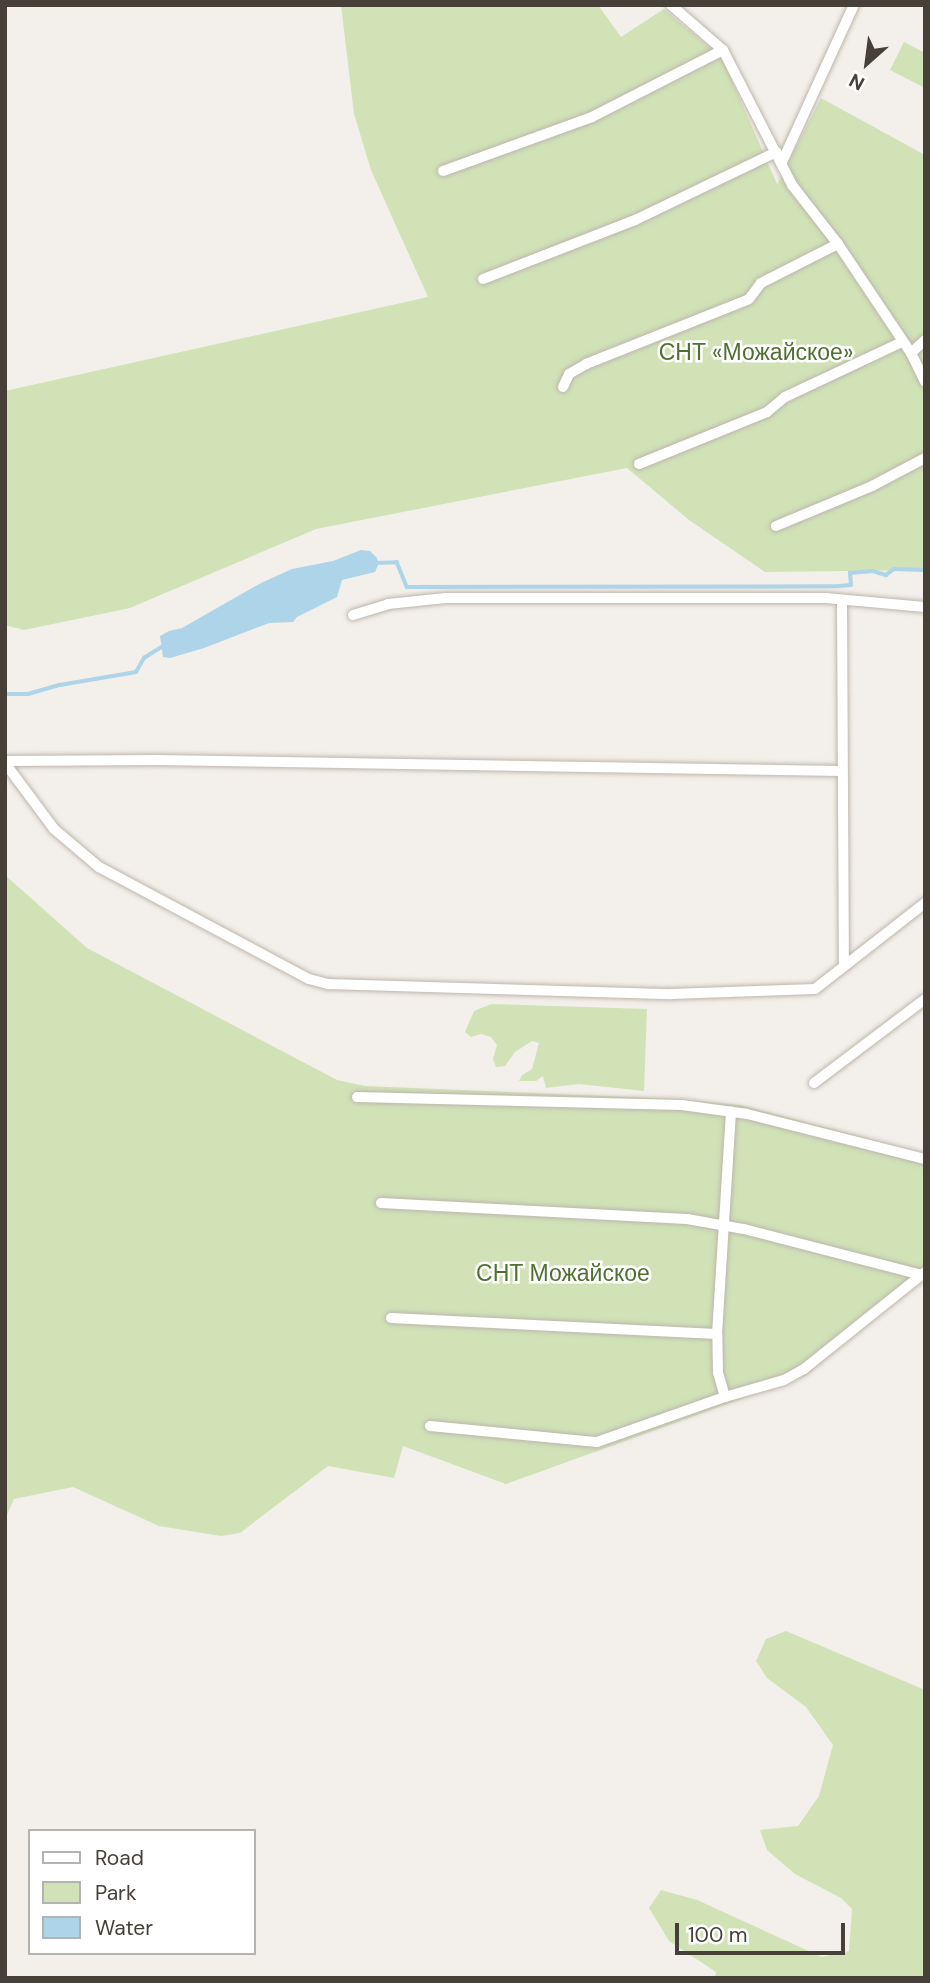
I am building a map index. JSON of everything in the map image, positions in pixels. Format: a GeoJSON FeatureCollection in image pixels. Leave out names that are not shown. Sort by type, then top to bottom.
{"type":"FeatureCollection","features":[{"type":"Feature","properties":{"kind":"street"},"geometry":{"type":"LineString","coordinates":[[671,5],[723,50],[792,185],[838,244],[911,353],[925,382]]}},
{"type":"Feature","properties":{"kind":"street"},"geometry":{"type":"LineString","coordinates":[[782,162],[854,5]]}},
{"type":"Feature","properties":{"kind":"street"},"geometry":{"type":"LineString","coordinates":[[443,170],[592,117],[723,50]]}},
{"type":"Feature","properties":{"kind":"street"},"geometry":{"type":"LineString","coordinates":[[483,279],[635,220],[776,152]]}},
{"type":"Feature","properties":{"kind":"street"},"geometry":{"type":"LineString","coordinates":[[563,387],[569,374],[586,363],[749,299],[761,283],[838,244]]}},
{"type":"Feature","properties":{"kind":"street"},"geometry":{"type":"LineString","coordinates":[[911,353],[925,340]]}},
{"type":"Feature","properties":{"kind":"street"},"geometry":{"type":"LineString","coordinates":[[639,464],[767,412],[785,397],[902,342]]}},
{"type":"Feature","properties":{"kind":"street"},"geometry":{"type":"LineString","coordinates":[[776,526],[872,486],[925,458]]}},
{"type":"Feature","properties":{"kind":"street"},"geometry":{"type":"LineString","coordinates":[[353,615],[388,604],[446,598],[826,598],[842,602],[925,607]]}},
{"type":"Feature","properties":{"kind":"street"},"geometry":{"type":"LineString","coordinates":[[842,602],[844,965]]}},
{"type":"Feature","properties":{"kind":"street"},"geometry":{"type":"LineString","coordinates":[[5,762],[158,760],[841,771]]}},
{"type":"Feature","properties":{"kind":"street"},"geometry":{"type":"LineString","coordinates":[[5,762],[54,829],[99,867],[309,979],[328,984],[671,994],[815,989],[925,904]]}},
{"type":"Feature","properties":{"kind":"street"},"geometry":{"type":"LineString","coordinates":[[814,1083],[925,999]]}},
{"type":"Feature","properties":{"kind":"street"},"geometry":{"type":"LineString","coordinates":[[357,1097],[682,1105],[731,1111],[925,1159]]}},
{"type":"Feature","properties":{"kind":"street"},"geometry":{"type":"LineString","coordinates":[[725,1396],[718,1373],[717,1334],[731,1111]]}},
{"type":"Feature","properties":{"kind":"street"},"geometry":{"type":"LineString","coordinates":[[381,1203],[687,1219],[725,1224],[923,1274]]}},
{"type":"Feature","properties":{"kind":"street"},"geometry":{"type":"LineString","coordinates":[[430,1426],[597,1442],[725,1396],[784,1380],[804,1369],[923,1274]]}},
{"type":"Feature","properties":{"kind":"street"},"geometry":{"type":"LineString","coordinates":[[391,1318],[717,1334]]}},
{"type":"Feature","properties":{"kind":"green space","name":"СНТ «Можайское»"},"geometry":{"type":"Polygon","coordinates":[[[341,5],[598,5],[621,37],[664,9],[722,58],[777,184],[821,98],[925,155],[925,570],[765,572],[689,520],[627,468],[316,529],[130,608],[24,630],[5,625],[5,391],[428,297],[371,170],[354,114],[341,5]]]}},
{"type":"Feature","properties":{"kind":"green space"},"geometry":{"type":"Polygon","coordinates":[[[904,42],[925,53],[925,88],[890,70],[904,42]]]}},
{"type":"Feature","properties":{"kind":"green space","name":"СНТ Можайское"},"geometry":{"type":"Polygon","coordinates":[[[5,875],[87,948],[337,1080],[365,1086],[677,1099],[741,1105],[925,1154],[925,1278],[805,1376],[506,1484],[403,1446],[394,1478],[328,1466],[240,1533],[221,1536],[159,1526],[73,1487],[14,1499],[5,1519],[5,875]]]}},
{"type":"Feature","properties":{"kind":"green space"},"geometry":{"type":"Polygon","coordinates":[[[491,1004],[647,1009],[644,1091],[579,1084],[546,1088],[543,1076],[536,1081],[519,1081],[522,1075],[532,1069],[539,1043],[532,1041],[515,1052],[505,1066],[496,1067],[493,1059],[497,1045],[491,1037],[481,1034],[471,1037],[465,1032],[474,1011],[491,1004]]]}},
{"type":"Feature","properties":{"kind":"green space"},"geometry":{"type":"Polygon","coordinates":[[[786,1631],[925,1690],[925,1978],[715,1978],[716,1972],[669,1941],[649,1908],[661,1890],[697,1900],[822,1957],[849,1951],[852,1909],[841,1898],[795,1874],[767,1850],[760,1830],[798,1826],[819,1796],[833,1745],[806,1707],[767,1678],[756,1661],[766,1639],[786,1631]]]}},
{"type":"Feature","properties":{"kind":"water"},"geometry":{"type":"Polygon","coordinates":[[[361,550],[370,551],[377,558],[375,572],[342,580],[337,597],[297,617],[293,622],[269,623],[204,648],[170,658],[163,657],[160,636],[169,631],[182,628],[261,583],[292,569],[333,561],[361,550]]]}},
{"type":"Feature","properties":{"kind":"waterway"},"geometry":{"type":"LineString","coordinates":[[374,563],[397,562],[407,587],[838,586],[851,585],[850,573],[873,571],[886,575],[894,569],[925,570]]}},
{"type":"Feature","properties":{"kind":"waterway"},"geometry":{"type":"LineString","coordinates":[[5,694],[28,694],[60,685],[136,672],[144,658],[163,646]]}}]}
